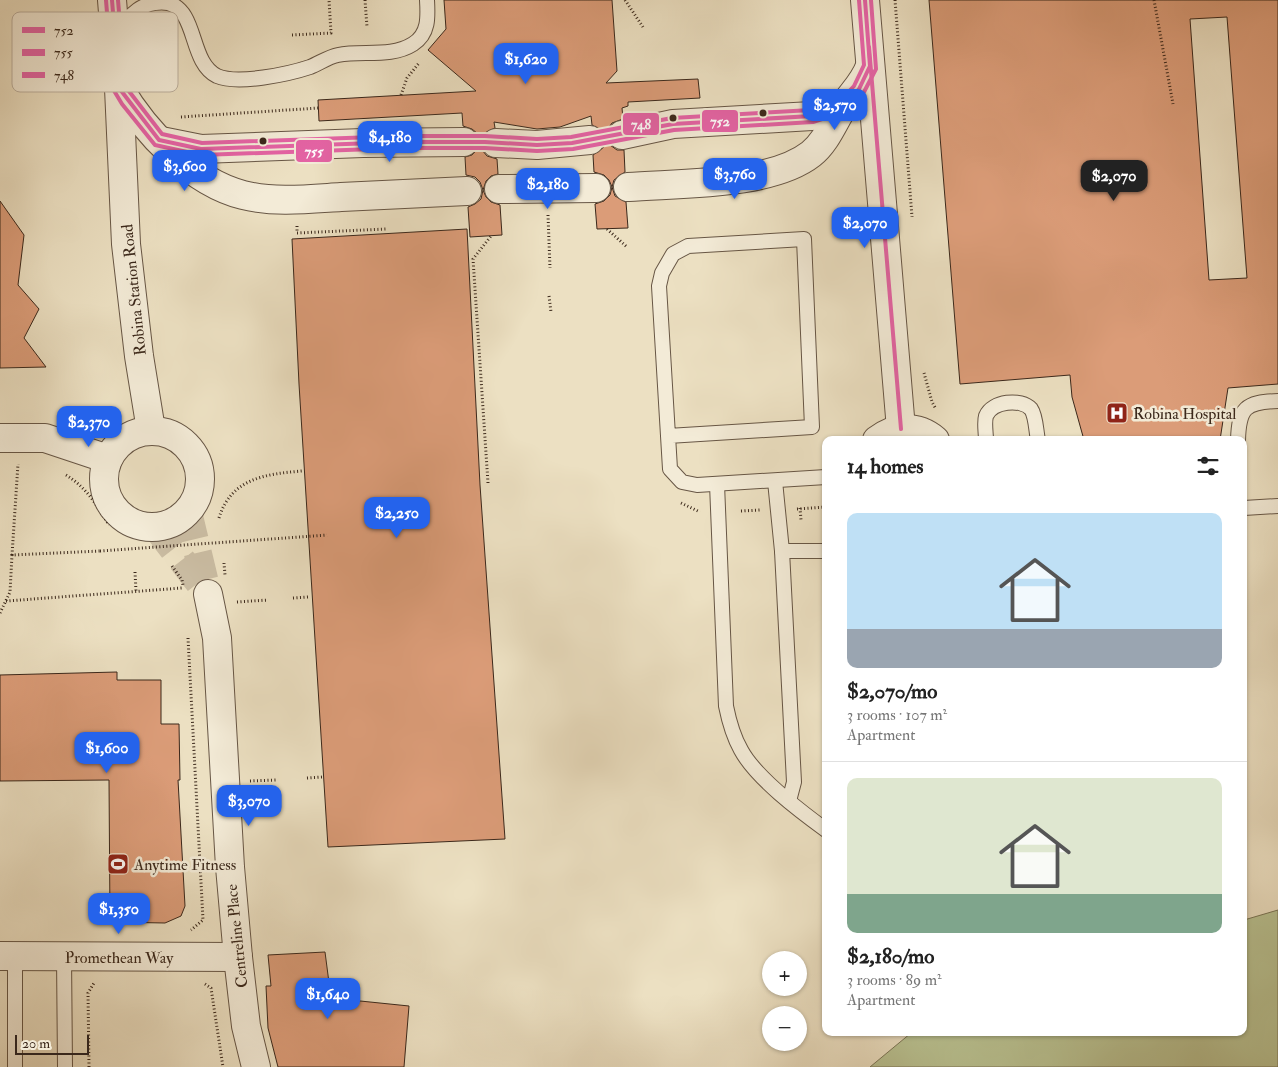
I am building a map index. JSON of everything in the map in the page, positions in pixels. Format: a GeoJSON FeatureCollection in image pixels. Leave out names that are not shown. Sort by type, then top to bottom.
{"type":"FeatureCollection","features":[{"type":"Feature","properties":{"kind":"street"},"geometry":{"type":"LineString","coordinates":[[865,0],[902,429]]}},
{"type":"Feature","properties":{"kind":"street"},"geometry":{"type":"LineString","coordinates":[[628,187],[764,174],[785,168],[817,148],[845,105],[859,89],[870,66]]}},
{"type":"Feature","properties":{"kind":"street","name":"Robina Station Road"},"geometry":{"type":"LineString","coordinates":[[119,92],[126,244],[139,356],[151,430]]}},
{"type":"Feature","properties":{"kind":"street"},"geometry":{"type":"LineString","coordinates":[[122,92],[135,113],[159,140],[199,176],[217,186],[242,195],[305,199],[467,191]]}},
{"type":"Feature","properties":{"kind":"street"},"geometry":{"type":"LineString","coordinates":[[622,135],[673,124],[812,116],[845,105]]}},
{"type":"Feature","properties":{"kind":"street"},"geometry":{"type":"LineString","coordinates":[[159,140],[201,149],[363,143],[464,142]]}},
{"type":"Feature","properties":{"kind":"street"},"geometry":{"type":"LineString","coordinates":[[496,143],[537,145],[590,140]]}},
{"type":"Feature","properties":{"kind":"street"},"geometry":{"type":"LineString","coordinates":[[499,189],[596,188]]}},
{"type":"Feature","properties":{"kind":"street"},"geometry":{"type":"LineString","coordinates":[[883,436],[889,432],[902,429],[928,434],[938,428]]}},
{"type":"Feature","properties":{"kind":"street"},"geometry":{"type":"LineString","coordinates":[[45,438],[105,491],[118,514],[136,525],[156,527],[174,522],[188,512],[199,494],[202,477],[200,466],[186,443],[168,432],[151,430],[138,432],[123,440],[108,459],[103,474],[105,491]]}},
{"type":"Feature","properties":{"kind":"street"},"geometry":{"type":"LineString","coordinates":[[0,438],[45,438],[108,459]]}},
{"type":"Feature","properties":{"kind":"street","name":"Centreline Place"},"geometry":{"type":"LineString","coordinates":[[201,595],[217,638],[230,867],[238,957],[246,1026],[256,1067]]}},
{"type":"Feature","properties":{"kind":"street","name":"Promethean Way"},"geometry":{"type":"LineString","coordinates":[[7,956],[238,957]]}},
{"type":"Feature","properties":{"kind":"lane"},"geometry":{"type":"LineString","coordinates":[[178,12],[188,23],[199,54],[211,72],[234,80],[250,79],[309,67],[338,56],[392,52],[406,48],[419,39],[425,29],[427,0]]}},
{"type":"Feature","properties":{"kind":"lane"},"geometry":{"type":"LineString","coordinates":[[135,12],[139,7],[154,1],[170,4],[178,12]]}},
{"type":"Feature","properties":{"kind":"lane"},"geometry":{"type":"LineString","coordinates":[[668,436],[812,428],[804,239],[688,246],[673,254],[662,272],[659,286],[668,436],[670,469],[682,482],[697,485],[775,482],[822,477]]}},
{"type":"Feature","properties":{"kind":"lane"},"geometry":{"type":"LineString","coordinates":[[1238,436],[1239,418],[1244,410],[1265,401],[1278,400]]}},
{"type":"Feature","properties":{"kind":"lane"},"geometry":{"type":"LineString","coordinates":[[986,436],[986,416],[990,410],[1000,404],[1016,403],[1024,404],[1032,411],[1037,436]]}},
{"type":"Feature","properties":{"kind":"lane"},"geometry":{"type":"LineString","coordinates":[[775,482],[782,551],[794,782],[789,801]]}},
{"type":"Feature","properties":{"kind":"lane"},"geometry":{"type":"LineString","coordinates":[[717,484],[726,706],[731,728],[742,752],[759,774],[822,827]]}},
{"type":"Feature","properties":{"kind":"lane"},"geometry":{"type":"LineString","coordinates":[[1247,508],[1278,506]]}},
{"type":"Feature","properties":{"kind":"lane"},"geometry":{"type":"LineString","coordinates":[[782,551],[822,551]]}},
{"type":"Feature","properties":{"kind":"lane"},"geometry":{"type":"LineString","coordinates":[[7,956],[16,1067]]}},
{"type":"Feature","properties":{"kind":"lane"},"geometry":{"type":"LineString","coordinates":[[64,956],[65,1067]]}},
{"type":"Feature","properties":{"kind":"path"},"geometry":{"type":"LineString","coordinates":[[292,35],[331,33],[329,0]]}},
{"type":"Feature","properties":{"kind":"path"},"geometry":{"type":"LineString","coordinates":[[365,0],[367,27]]}},
{"type":"Feature","properties":{"kind":"path"},"geometry":{"type":"LineString","coordinates":[[625,0],[643,27]]}},
{"type":"Feature","properties":{"kind":"path"},"geometry":{"type":"LineString","coordinates":[[895,0],[912,218]]}},
{"type":"Feature","properties":{"kind":"path"},"geometry":{"type":"LineString","coordinates":[[1154,0],[1174,104]]}},
{"type":"Feature","properties":{"kind":"path"},"geometry":{"type":"LineString","coordinates":[[401,95],[407,78],[423,58]]}},
{"type":"Feature","properties":{"kind":"path"},"geometry":{"type":"LineString","coordinates":[[173,115],[181,117],[318,108]]}},
{"type":"Feature","properties":{"kind":"path"},"geometry":{"type":"LineString","coordinates":[[548,215],[550,268]]}},
{"type":"Feature","properties":{"kind":"path"},"geometry":{"type":"LineString","coordinates":[[306,225],[297,226],[297,233],[386,229]]}},
{"type":"Feature","properties":{"kind":"path"},"geometry":{"type":"LineString","coordinates":[[607,229],[627,247]]}},
{"type":"Feature","properties":{"kind":"path"},"geometry":{"type":"LineString","coordinates":[[488,483],[473,259],[491,236]]}},
{"type":"Feature","properties":{"kind":"path"},"geometry":{"type":"LineString","coordinates":[[549,296],[551,312]]}},
{"type":"Feature","properties":{"kind":"path"},"geometry":{"type":"LineString","coordinates":[[924,364],[938,428]]}},
{"type":"Feature","properties":{"kind":"path"},"geometry":{"type":"LineString","coordinates":[[0,613],[10,592],[19,457]]}},
{"type":"Feature","properties":{"kind":"path"},"geometry":{"type":"LineString","coordinates":[[219,518],[223,506],[232,491],[254,480],[280,473],[302,471]]}},
{"type":"Feature","properties":{"kind":"path"},"geometry":{"type":"LineString","coordinates":[[63,472],[77,481],[94,500],[110,525]]}},
{"type":"Feature","properties":{"kind":"path"},"geometry":{"type":"LineString","coordinates":[[795,509],[822,507]]}},
{"type":"Feature","properties":{"kind":"path"},"geometry":{"type":"LineString","coordinates":[[741,511],[766,510]]}},
{"type":"Feature","properties":{"kind":"path"},"geometry":{"type":"LineString","coordinates":[[12,555],[327,535]]}},
{"type":"Feature","properties":{"kind":"path"},"geometry":{"type":"LineString","coordinates":[[172,566],[182,580],[201,595]]}},
{"type":"Feature","properties":{"kind":"path"},"geometry":{"type":"LineString","coordinates":[[135,572],[136,591]]}},
{"type":"Feature","properties":{"kind":"path"},"geometry":{"type":"LineString","coordinates":[[6,600],[136,591],[268,600]]}},
{"type":"Feature","properties":{"kind":"path"},"geometry":{"type":"LineString","coordinates":[[293,598],[308,597]]}},
{"type":"Feature","properties":{"kind":"path","name":"Centreline Place"},"geometry":{"type":"LineString","coordinates":[[188,632],[204,920]]}},
{"type":"Feature","properties":{"kind":"path"},"geometry":{"type":"LineString","coordinates":[[307,778],[323,777]]}},
{"type":"Feature","properties":{"kind":"path"},"geometry":{"type":"LineString","coordinates":[[242,782],[276,780]]}},
{"type":"Feature","properties":{"kind":"path"},"geometry":{"type":"LineString","coordinates":[[89,1067],[88,993],[93,984],[102,979]]}},
{"type":"Feature","properties":{"kind":"path","name":"Centreline Place"},"geometry":{"type":"LineString","coordinates":[[201,981],[211,988],[223,1067]]}},
{"type":"Feature","properties":{"kind":"green space"},"geometry":{"type":"Polygon","coordinates":[[[1278,910],[1278,1067],[870,1067],[907,1036],[1247,1036],[1247,919],[1278,910]]]}},
{"type":"Feature","properties":{"kind":"building"},"geometry":{"type":"Polygon","coordinates":[[[444,0],[612,0],[617,71],[606,83],[698,79],[700,98],[628,102],[628,106],[622,108],[623,119],[612,123],[607,130],[607,138],[610,145],[617,150],[624,150],[625,172],[614,180],[612,187],[604,175],[594,172],[593,155],[604,147],[606,139],[602,131],[592,125],[591,116],[560,127],[537,129],[494,122],[495,128],[483,134],[480,143],[482,150],[487,156],[497,159],[498,174],[491,176],[486,181],[483,190],[480,182],[475,177],[466,175],[465,157],[472,155],[477,150],[480,141],[478,134],[472,129],[463,126],[462,113],[319,121],[318,100],[476,91],[428,50],[446,29],[444,0]]]}},
{"type":"Feature","properties":{"kind":"building","name":"Robina Hospital"},"geometry":{"type":"Polygon","coordinates":[[[929,0],[1278,0],[1278,384],[1228,388],[1221,436],[1083,436],[1072,397],[1070,375],[960,384],[929,0]],[[1227,17],[1190,19],[1209,280],[1247,278],[1227,17]]]}},
{"type":"Feature","properties":{"kind":"building"},"geometry":{"type":"Polygon","coordinates":[[[612,187],[615,196],[626,202],[628,228],[597,229],[595,204],[604,201],[610,195],[612,187]]]}},
{"type":"Feature","properties":{"kind":"building"},"geometry":{"type":"Polygon","coordinates":[[[483,190],[491,202],[500,205],[502,235],[470,237],[468,207],[481,199],[483,190]]]}},
{"type":"Feature","properties":{"kind":"building"},"geometry":{"type":"Polygon","coordinates":[[[0,201],[24,235],[18,285],[39,309],[24,338],[46,367],[0,368],[0,201]]]}},
{"type":"Feature","properties":{"kind":"building"},"geometry":{"type":"Polygon","coordinates":[[[467,229],[480,485],[505,839],[328,847],[299,384],[292,239],[467,229]]]}},
{"type":"Feature","properties":{"kind":"building"},"geometry":{"type":"Polygon","coordinates":[[[117,672],[117,680],[161,680],[161,724],[179,724],[180,780],[178,780],[185,906],[181,916],[165,923],[110,922],[109,780],[0,781],[0,675],[117,672]]]}},
{"type":"Feature","properties":{"kind":"building"},"geometry":{"type":"Polygon","coordinates":[[[325,952],[331,998],[409,1006],[404,1067],[278,1067],[268,1028],[266,986],[271,986],[268,955],[325,952]]]}},
{"type":"Feature","properties":{"kind":"tunnel"},"geometry":{"type":"LineString","coordinates":[[188,512],[205,583]]}},
{"type":"Feature","properties":{"kind":"tunnel"},"geometry":{"type":"LineString","coordinates":[[156,527],[208,594]]}},
{"type":"Feature","properties":{"kind":"transit line","name":"755"},"geometry":{"type":"LineString","coordinates":[[106,0],[107,12]]}},
{"type":"Feature","properties":{"kind":"transit line","name":"752"},"geometry":{"type":"LineString","coordinates":[[112,0],[113,12]]}},
{"type":"Feature","properties":{"kind":"transit line","name":"748"},"geometry":{"type":"LineString","coordinates":[[118,0],[119,12]]}},
{"type":"Feature","properties":{"kind":"transit line","name":"748"},"geometry":{"type":"LineString","coordinates":[[130,92],[162,134],[202,143],[403,136],[485,136],[537,139],[571,137],[672,118],[811,110],[841,100],[854,86],[864,65],[859,0]]}},
{"type":"Feature","properties":{"kind":"transit line","name":"752"},"geometry":{"type":"LineString","coordinates":[[122,92],[159,140],[201,149],[403,142],[485,142],[537,145],[572,143],[673,124],[812,116],[845,105],[859,89],[870,66],[865,0]]}},
{"type":"Feature","properties":{"kind":"transit line","name":"755"},"geometry":{"type":"LineString","coordinates":[[115,92],[122,104],[155,145],[201,155],[403,148],[485,148],[537,151],[573,149],[674,130],[813,122],[849,110],[864,92],[876,69],[871,0]]}},
{"type":"Feature","properties":{"kind":"transit line","name":"752"},"geometry":{"type":"LineString","coordinates":[[869,47],[901,429]]}},
{"type":"Feature","properties":{"kind":"place","name":"Robina Hospital"},"geometry":{"type":"Point","coordinates":[1117,413]}},
{"type":"Feature","properties":{"kind":"place","name":"Anytime Fitness"},"geometry":{"type":"Point","coordinates":[118,864]}}]}
